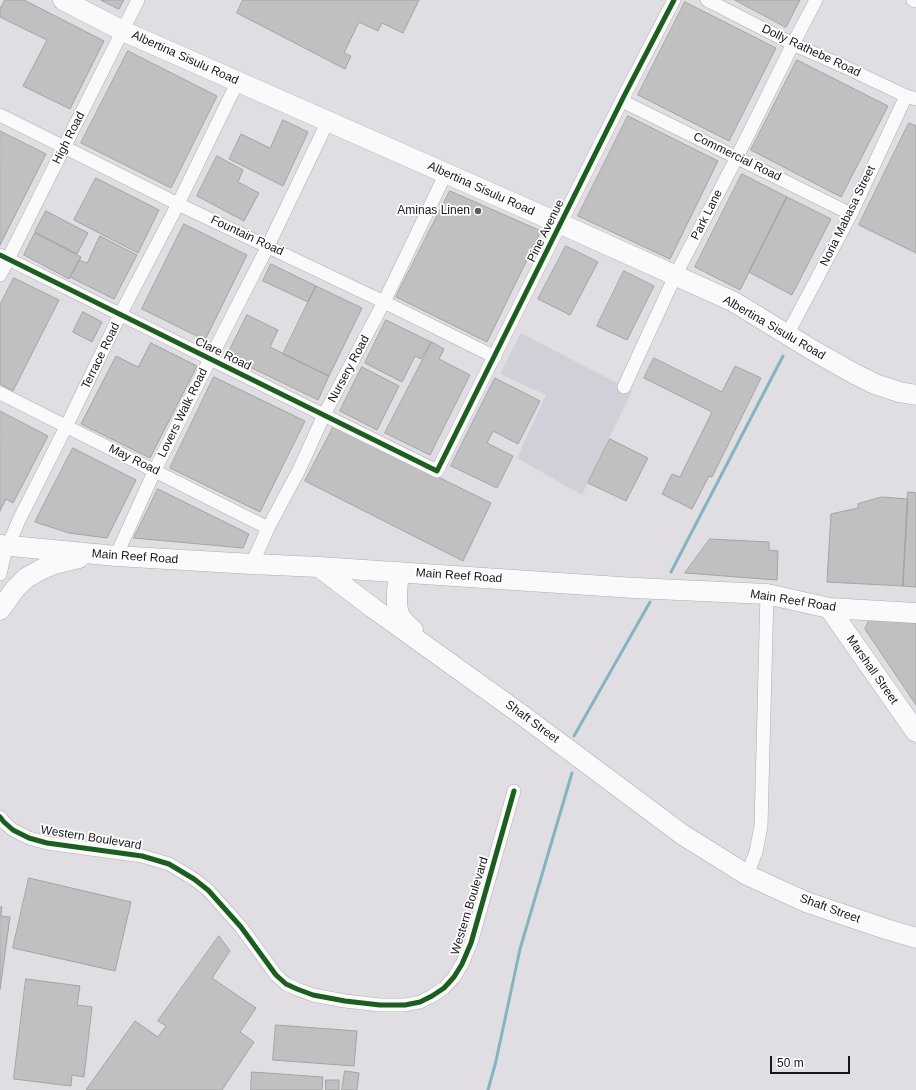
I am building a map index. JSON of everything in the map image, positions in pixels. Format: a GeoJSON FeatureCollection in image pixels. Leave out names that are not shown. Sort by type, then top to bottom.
{"type":"FeatureCollection","features":[{"type":"Feature","properties":{"kind":"main road","name":"Albertina Sisulu Road"},"geometry":{"type":"LineString","coordinates":[[63,0],[124,31],[734,302],[814,351],[876,384],[899,392],[916,395]]}},
{"type":"Feature","properties":{"kind":"main road","name":"Main Reef Road"},"geometry":{"type":"LineString","coordinates":[[3,545],[116,556],[319,567],[634,588],[767,594],[829,608],[916,613]]}},
{"type":"Feature","properties":{"kind":"main road"},"geometry":{"type":"LineString","coordinates":[[0,610],[15,589],[33,573],[54,564],[91,554]]}},
{"type":"Feature","properties":{"kind":"main road","name":"Shaft Street"},"geometry":{"type":"LineString","coordinates":[[319,567],[683,835],[747,875],[806,902],[916,938]]}},
{"type":"Feature","properties":{"kind":"main road"},"geometry":{"type":"LineString","coordinates":[[399,572],[397,605],[400,616],[427,640],[437,654]]}},
{"type":"Feature","properties":{"kind":"main road","name":"Marshall Street"},"geometry":{"type":"LineString","coordinates":[[829,608],[916,732]]}},
{"type":"Feature","properties":{"kind":"street","name":"High Road"},"geometry":{"type":"LineString","coordinates":[[0,275],[4,257],[65,147],[124,31],[138,0]]}},
{"type":"Feature","properties":{"kind":"street","name":"Pine Avenue"},"geometry":{"type":"LineString","coordinates":[[437,471],[674,0]]}},
{"type":"Feature","properties":{"kind":"street","name":"Dolly Rathebe Road"},"geometry":{"type":"LineString","coordinates":[[707,0],[793,44],[911,97]]}},
{"type":"Feature","properties":{"kind":"street","name":"Park Lane"},"geometry":{"type":"LineString","coordinates":[[624,387],[675,276],[816,0]]}},
{"type":"Feature","properties":{"kind":"street","name":"Terrace Road"},"geometry":{"type":"LineString","coordinates":[[3,545],[18,520],[66,427],[120,315],[178,204],[238,81]]}},
{"type":"Feature","properties":{"kind":"street","name":"Noria Mabasa Street"},"geometry":{"type":"LineString","coordinates":[[787,335],[851,214],[897,114],[911,97]]}},
{"type":"Feature","properties":{"kind":"street","name":"Commercial Road"},"geometry":{"type":"LineString","coordinates":[[622,101],[851,214]]}},
{"type":"Feature","properties":{"kind":"street","name":"Fountain Road"},"geometry":{"type":"LineString","coordinates":[[0,115],[178,204],[268,246],[495,357]]}},
{"type":"Feature","properties":{"kind":"street","name":"Lovers Walk Road"},"geometry":{"type":"LineString","coordinates":[[116,556],[155,470],[268,246],[328,121]]}},
{"type":"Feature","properties":{"kind":"street","name":"Nursery Road"},"geometry":{"type":"LineString","coordinates":[[252,564],[268,528],[299,470],[324,415],[384,302],[446,173]]}},
{"type":"Feature","properties":{"kind":"street","name":"Clare Road"},"geometry":{"type":"LineString","coordinates":[[4,257],[437,471]]}},
{"type":"Feature","properties":{"kind":"street","name":"May Road"},"geometry":{"type":"LineString","coordinates":[[0,394],[155,470],[268,528]]}},
{"type":"Feature","properties":{"kind":"street"},"geometry":{"type":"LineString","coordinates":[[0,574],[3,561],[3,545]]}},
{"type":"Feature","properties":{"kind":"street"},"geometry":{"type":"LineString","coordinates":[[747,875],[756,852],[761,826],[767,594]]}},
{"type":"Feature","properties":{"kind":"street","name":"Western Boulevard"},"geometry":{"type":"LineString","coordinates":[[0,817],[13,830],[35,840],[142,856],[169,864],[208,890],[241,927],[276,975],[286,984],[312,995],[345,1001],[380,1005],[405,1005],[420,1002],[444,988],[454,977],[462,964],[473,936],[514,791]]}},
{"type":"Feature","properties":{"kind":"shaded area"},"geometry":{"type":"Polygon","coordinates":[[[521,333],[632,391],[582,495],[517,458],[546,395],[500,374],[521,333]]]}},
{"type":"Feature","properties":{"kind":"building"},"geometry":{"type":"Polygon","coordinates":[[[5,0],[24,0],[104,41],[70,109],[23,86],[47,40],[0,17],[0,9],[5,0]]]}},
{"type":"Feature","properties":{"kind":"building"},"geometry":{"type":"Polygon","coordinates":[[[101,0],[124,0],[119,9],[101,0]]]}},
{"type":"Feature","properties":{"kind":"building"},"geometry":{"type":"Polygon","coordinates":[[[243,0],[419,0],[403,33],[382,23],[378,31],[359,22],[344,53],[351,56],[345,69],[237,13],[243,0]]]}},
{"type":"Feature","properties":{"kind":"building"},"geometry":{"type":"Polygon","coordinates":[[[735,0],[800,0],[786,27],[735,0]]]}},
{"type":"Feature","properties":{"kind":"building"},"geometry":{"type":"Polygon","coordinates":[[[685,2],[776,48],[729,141],[638,95],[685,2]]]}},
{"type":"Feature","properties":{"kind":"building"},"geometry":{"type":"Polygon","coordinates":[[[128,51],[217,96],[171,188],[81,143],[128,51]]]}},
{"type":"Feature","properties":{"kind":"building"},"geometry":{"type":"Polygon","coordinates":[[[797,60],[888,106],[841,197],[751,150],[797,60]]]}},
{"type":"Feature","properties":{"kind":"building"},"geometry":{"type":"Polygon","coordinates":[[[628,116],[718,161],[670,259],[578,216],[628,116]]]}},
{"type":"Feature","properties":{"kind":"building"},"geometry":{"type":"Polygon","coordinates":[[[283,120],[308,132],[283,186],[229,159],[241,134],[270,148],[283,120]]]}},
{"type":"Feature","properties":{"kind":"building"},"geometry":{"type":"Polygon","coordinates":[[[909,123],[916,126],[916,253],[859,225],[909,123]]]}},
{"type":"Feature","properties":{"kind":"building"},"geometry":{"type":"Polygon","coordinates":[[[0,131],[46,154],[0,245],[0,131]]]}},
{"type":"Feature","properties":{"kind":"building"},"geometry":{"type":"Polygon","coordinates":[[[217,156],[243,170],[238,182],[259,193],[244,221],[197,196],[217,156]]]}},
{"type":"Feature","properties":{"kind":"building"},"geometry":{"type":"Polygon","coordinates":[[[742,174],[787,197],[740,290],[695,267],[742,174]]]}},
{"type":"Feature","properties":{"kind":"building"},"geometry":{"type":"Polygon","coordinates":[[[96,178],[159,210],[138,253],[74,220],[96,178]]]}},
{"type":"Feature","properties":{"kind":"building"},"geometry":{"type":"Polygon","coordinates":[[[450,191],[541,231],[487,342],[396,297],[450,191]]]}},
{"type":"Feature","properties":{"kind":"building"},"geometry":{"type":"Polygon","coordinates":[[[787,197],[831,219],[792,295],[749,272],[787,197]]]}},
{"type":"Feature","properties":{"kind":"building"},"geometry":{"type":"Polygon","coordinates":[[[46,211],[88,233],[77,254],[35,232],[46,211]]]}},
{"type":"Feature","properties":{"kind":"building"},"geometry":{"type":"Polygon","coordinates":[[[184,224],[247,255],[205,340],[142,309],[184,224]]]}},
{"type":"Feature","properties":{"kind":"building"},"geometry":{"type":"Polygon","coordinates":[[[35,233],[81,257],[69,279],[24,255],[35,233]]]}},
{"type":"Feature","properties":{"kind":"building"},"geometry":{"type":"Polygon","coordinates":[[[100,236],[137,255],[114,299],[70,277],[79,260],[87,263],[100,236]]]}},
{"type":"Feature","properties":{"kind":"building"},"geometry":{"type":"Polygon","coordinates":[[[566,246],[598,262],[570,315],[538,299],[566,246]]]}},
{"type":"Feature","properties":{"kind":"building"},"geometry":{"type":"Polygon","coordinates":[[[271,264],[316,286],[308,302],[263,281],[271,264]]]}},
{"type":"Feature","properties":{"kind":"building"},"geometry":{"type":"Polygon","coordinates":[[[624,271],[654,286],[627,340],[597,326],[624,271]]]}},
{"type":"Feature","properties":{"kind":"building"},"geometry":{"type":"Polygon","coordinates":[[[14,278],[59,300],[13,391],[0,384],[0,305],[14,278]]]}},
{"type":"Feature","properties":{"kind":"building"},"geometry":{"type":"Polygon","coordinates":[[[316,286],[362,308],[329,376],[283,354],[316,286]]]}},
{"type":"Feature","properties":{"kind":"building"},"geometry":{"type":"Polygon","coordinates":[[[83,312],[102,322],[92,342],[73,332],[83,312]]]}},
{"type":"Feature","properties":{"kind":"building"},"geometry":{"type":"Polygon","coordinates":[[[247,315],[278,330],[270,347],[329,376],[318,400],[227,356],[247,315]]]}},
{"type":"Feature","properties":{"kind":"building"},"geometry":{"type":"Polygon","coordinates":[[[386,320],[431,342],[421,359],[415,356],[402,382],[365,363],[386,320]]]}},
{"type":"Feature","properties":{"kind":"building"},"geometry":{"type":"Polygon","coordinates":[[[432,342],[444,349],[439,359],[470,375],[430,455],[385,433],[432,342]]]}},
{"type":"Feature","properties":{"kind":"building"},"geometry":{"type":"Polygon","coordinates":[[[151,343],[197,366],[150,458],[81,424],[116,356],[138,367],[151,343]]]}},
{"type":"Feature","properties":{"kind":"building"},"geometry":{"type":"Polygon","coordinates":[[[654,358],[722,392],[735,366],[761,378],[712,477],[709,476],[692,509],[662,494],[672,474],[680,477],[712,412],[644,378],[654,358]]]}},
{"type":"Feature","properties":{"kind":"building"},"geometry":{"type":"Polygon","coordinates":[[[362,367],[399,386],[377,430],[340,411],[362,367]]]}},
{"type":"Feature","properties":{"kind":"building"},"geometry":{"type":"Polygon","coordinates":[[[214,377],[305,421],[260,512],[170,468],[214,377]]]}},
{"type":"Feature","properties":{"kind":"building"},"geometry":{"type":"Polygon","coordinates":[[[495,378],[540,401],[518,444],[493,431],[487,443],[513,456],[497,488],[451,466],[495,378]]]}},
{"type":"Feature","properties":{"kind":"building"},"geometry":{"type":"Polygon","coordinates":[[[0,411],[48,436],[13,503],[6,499],[0,511],[0,411]]]}},
{"type":"Feature","properties":{"kind":"building"},"geometry":{"type":"Polygon","coordinates":[[[334,426],[491,503],[463,561],[305,481],[334,426]]]}},
{"type":"Feature","properties":{"kind":"building"},"geometry":{"type":"Polygon","coordinates":[[[610,439],[648,458],[626,501],[588,483],[610,439]]]}},
{"type":"Feature","properties":{"kind":"building"},"geometry":{"type":"Polygon","coordinates":[[[73,448],[136,480],[107,538],[69,533],[35,522],[73,448]]]}},
{"type":"Feature","properties":{"kind":"building"},"geometry":{"type":"Polygon","coordinates":[[[158,489],[249,534],[243,548],[134,538],[158,489]]]}},
{"type":"Feature","properties":{"kind":"building"},"geometry":{"type":"Polygon","coordinates":[[[908,492],[916,493],[916,587],[903,586],[908,492]]]}},
{"type":"Feature","properties":{"kind":"building"},"geometry":{"type":"Polygon","coordinates":[[[882,497],[908,499],[903,586],[827,582],[831,514],[858,508],[858,504],[882,497]]]}},
{"type":"Feature","properties":{"kind":"building"},"geometry":{"type":"Polygon","coordinates":[[[710,539],[769,542],[769,550],[778,551],[777,580],[685,573],[710,539]]]}},
{"type":"Feature","properties":{"kind":"building"},"geometry":{"type":"Polygon","coordinates":[[[870,619],[916,623],[916,705],[865,629],[870,619]]]}},
{"type":"Feature","properties":{"kind":"building"},"geometry":{"type":"Polygon","coordinates":[[[29,878],[131,902],[115,971],[13,948],[29,878]]]}},
{"type":"Feature","properties":{"kind":"building"},"geometry":{"type":"Polygon","coordinates":[[[0,907],[2,907],[1,916],[10,917],[0,989],[0,907]]]}},
{"type":"Feature","properties":{"kind":"building"},"geometry":{"type":"Polygon","coordinates":[[[219,936],[230,951],[212,978],[256,1008],[240,1032],[254,1042],[222,1090],[86,1090],[135,1021],[158,1037],[166,1026],[158,1021],[219,936]]]}},
{"type":"Feature","properties":{"kind":"building"},"geometry":{"type":"Polygon","coordinates":[[[26,979],[80,986],[77,1005],[92,1007],[84,1077],[72,1075],[71,1086],[14,1079],[26,979]]]}},
{"type":"Feature","properties":{"kind":"building"},"geometry":{"type":"Polygon","coordinates":[[[276,1025],[357,1031],[354,1066],[273,1060],[276,1025]]]}},
{"type":"Feature","properties":{"kind":"building"},"geometry":{"type":"Polygon","coordinates":[[[345,1071],[359,1073],[357,1090],[342,1090],[345,1071]]]}},
{"type":"Feature","properties":{"kind":"building"},"geometry":{"type":"Polygon","coordinates":[[[252,1072],[323,1077],[322,1090],[251,1090],[252,1072]]]}},
{"type":"Feature","properties":{"kind":"building"},"geometry":{"type":"Polygon","coordinates":[[[326,1080],[339,1080],[339,1090],[326,1090],[326,1080]]]}},
{"type":"Feature","properties":{"kind":"waterway"},"geometry":{"type":"LineString","coordinates":[[671,572],[783,356]]}},
{"type":"Feature","properties":{"kind":"waterway"},"geometry":{"type":"LineString","coordinates":[[574,736],[650,602]]}},
{"type":"Feature","properties":{"kind":"waterway"},"geometry":{"type":"LineString","coordinates":[[488,1090],[496,1061],[520,949],[572,773]]}},
{"type":"Feature","properties":{"kind":"cycle path"},"geometry":{"type":"LineString","coordinates":[[0,255],[437,471],[624,96],[674,0]]}},
{"type":"Feature","properties":{"kind":"cycle path"},"geometry":{"type":"LineString","coordinates":[[0,817],[13,830],[29,838],[47,843],[142,856],[169,864],[194,879],[208,890],[241,927],[276,975],[286,984],[313,995],[345,1001],[380,1005],[405,1005],[420,1002],[444,988],[454,977],[462,964],[471,943],[514,791]]}},
{"type":"Feature","properties":{"kind":"place","name":"Aminas Linen"},"geometry":{"type":"Point","coordinates":[478,211]}}]}
